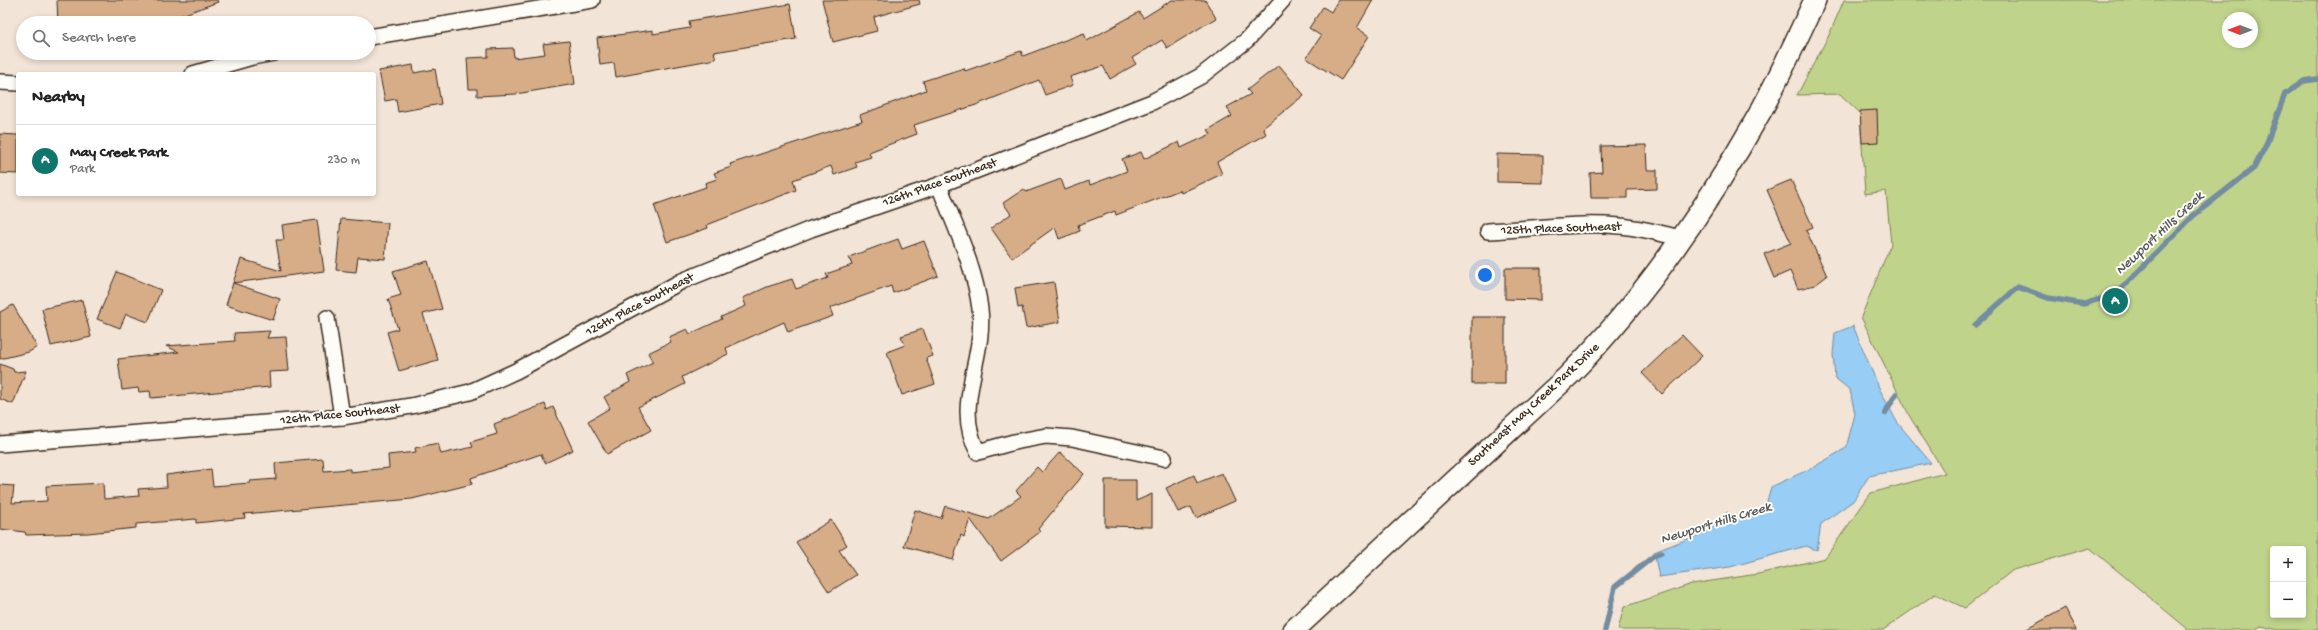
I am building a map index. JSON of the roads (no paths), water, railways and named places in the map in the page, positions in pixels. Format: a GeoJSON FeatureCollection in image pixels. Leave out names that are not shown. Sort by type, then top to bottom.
{"type":"FeatureCollection","features":[{"type":"Feature","properties":{"kind":"street"},"geometry":{"type":"LineString","coordinates":[[376,36],[592,0]]}},
{"type":"Feature","properties":{"kind":"street","name":"126th Place Southeast"},"geometry":{"type":"LineString","coordinates":[[0,444],[342,417],[417,405],[470,392],[516,371],[682,282],[811,229],[939,185],[1152,102],[1201,76],[1248,40],[1282,0]]}},
{"type":"Feature","properties":{"kind":"street","name":"Southeast May Creek Park Drive"},"geometry":{"type":"LineString","coordinates":[[1294,630],[1568,376],[1603,340],[1680,238],[1762,109],[1815,0]]}},
{"type":"Feature","properties":{"kind":"street"},"geometry":{"type":"LineString","coordinates":[[200,72],[242,60]]}},
{"type":"Feature","properties":{"kind":"street"},"geometry":{"type":"LineString","coordinates":[[0,82],[16,84]]}},
{"type":"Feature","properties":{"kind":"street"},"geometry":{"type":"LineString","coordinates":[[939,185],[973,274],[980,310],[979,343],[967,406],[970,438],[978,452],[1014,442],[1046,436],[1072,438],[1164,458]]}},
{"type":"Feature","properties":{"kind":"street","name":"125th Place Southeast"},"geometry":{"type":"LineString","coordinates":[[1488,231],[1591,225],[1619,226],[1643,229],[1680,238]]}},
{"type":"Feature","properties":{"kind":"street"},"geometry":{"type":"LineString","coordinates":[[327,318],[342,417]]}},
{"type":"Feature","properties":{"kind":"water"},"geometry":{"type":"Polygon","coordinates":[[[1853,326],[1880,390],[1897,422],[1931,463],[1869,476],[1853,501],[1821,524],[1817,550],[1806,546],[1730,567],[1659,577],[1654,552],[1708,531],[1727,512],[1737,517],[1764,512],[1771,487],[1814,467],[1846,448],[1855,414],[1850,390],[1835,378],[1833,354],[1835,333],[1853,326]]]}},
{"type":"Feature","properties":{"kind":"waterway","name":"Newport Hills Creek"},"geometry":{"type":"LineString","coordinates":[[1975,325],[2018,287],[2048,298],[2084,304],[2116,294],[2193,216],[2254,168],[2266,145],[2285,94],[2304,81],[2318,79]]}},
{"type":"Feature","properties":{"kind":"waterway","name":"Newport Hills Creek"},"geometry":{"type":"LineString","coordinates":[[1885,413],[1896,394]]}},
{"type":"Feature","properties":{"kind":"waterway","name":"Newport Hills Creek"},"geometry":{"type":"LineString","coordinates":[[1605,630],[1615,587],[1654,556],[1661,553]]}},
{"type":"Feature","properties":{"kind":"place","name":"May Creek Park"},"geometry":{"type":"Point","coordinates":[2115,301]}}]}
